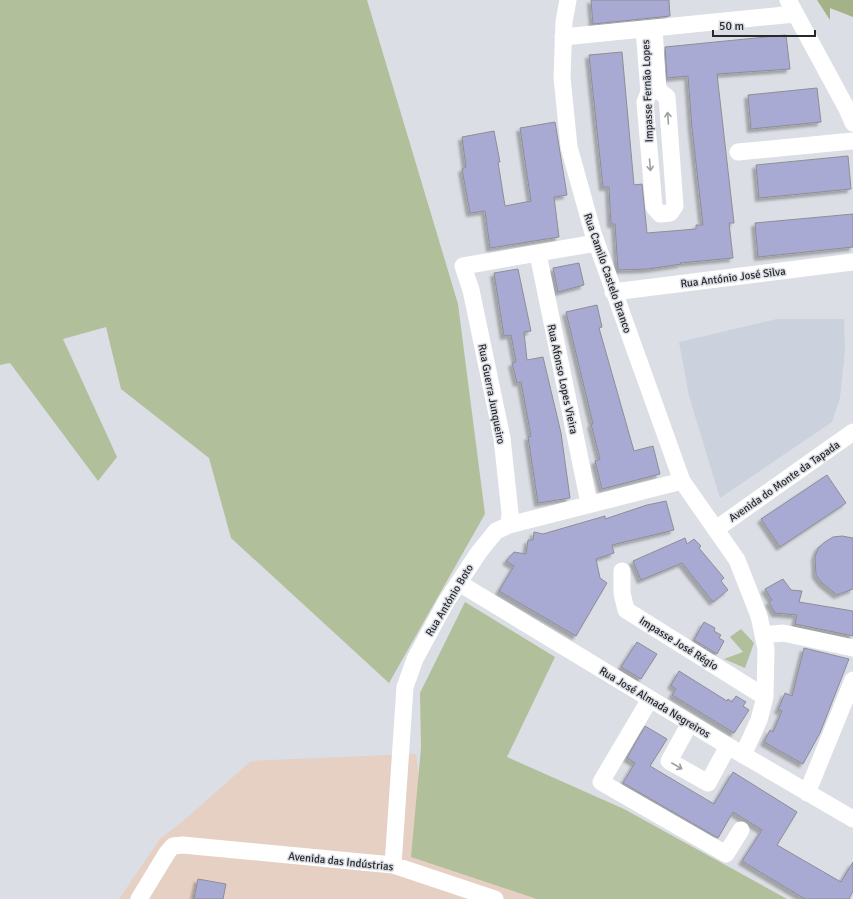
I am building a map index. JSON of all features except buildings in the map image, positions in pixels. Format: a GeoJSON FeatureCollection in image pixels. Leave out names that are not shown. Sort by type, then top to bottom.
{"type":"FeatureCollection","features":[{"type":"Feature","properties":{"kind":"street","name":"Rua Camilo Castelo Branco"},"geometry":{"type":"LineString","coordinates":[[568,0],[562,37],[562,77],[569,148],[596,243],[682,482],[716,529],[736,560],[760,616],[766,649],[765,696],[759,720],[743,755]]}},
{"type":"Feature","properties":{"kind":"street"},"geometry":{"type":"LineString","coordinates":[[562,37],[649,29],[792,7],[847,109],[853,123]]}},
{"type":"Feature","properties":{"kind":"street","name":"Impasse Fernão Lopes"},"geometry":{"type":"LineString","coordinates":[[649,29],[658,90],[667,97],[675,206],[670,213],[660,214],[654,207],[645,102],[648,92],[649,29]]}},
{"type":"Feature","properties":{"kind":"street"},"geometry":{"type":"LineString","coordinates":[[738,152],[853,141]]}},
{"type":"Feature","properties":{"kind":"street"},"geometry":{"type":"LineString","coordinates":[[538,254],[596,243]]}},
{"type":"Feature","properties":{"kind":"street","name":"Rua Guerra Junqueiro"},"geometry":{"type":"LineString","coordinates":[[509,525],[510,513],[502,438],[471,290],[463,266],[538,254]]}},
{"type":"Feature","properties":{"kind":"street","name":"Rua Afonso Lopes Vieira"},"geometry":{"type":"LineString","coordinates":[[538,254],[589,503]]}},
{"type":"Feature","properties":{"kind":"street","name":"Rua António José Silva"},"geometry":{"type":"LineString","coordinates":[[613,292],[853,262]]}},
{"type":"Feature","properties":{"kind":"street","name":"Avenida do Monte da Tapada"},"geometry":{"type":"LineString","coordinates":[[716,529],[853,432]]}},
{"type":"Feature","properties":{"kind":"street","name":"Rua António Boto"},"geometry":{"type":"LineString","coordinates":[[392,865],[405,687],[415,659],[446,602],[479,552],[496,531],[509,525],[589,503],[682,482]]}},
{"type":"Feature","properties":{"kind":"street","name":"Impasse José Régio"},"geometry":{"type":"LineString","coordinates":[[622,570],[622,593],[626,610],[765,696]]}},
{"type":"Feature","properties":{"kind":"street","name":"Rua José Almada Negreiros"},"geometry":{"type":"LineString","coordinates":[[459,583],[743,755],[853,819]]}},
{"type":"Feature","properties":{"kind":"street"},"geometry":{"type":"LineString","coordinates":[[763,635],[783,633],[853,648]]}},
{"type":"Feature","properties":{"kind":"street"},"geometry":{"type":"LineString","coordinates":[[807,793],[853,680]]}},
{"type":"Feature","properties":{"kind":"street"},"geometry":{"type":"LineString","coordinates":[[650,699],[601,782],[726,854],[741,830]]}},
{"type":"Feature","properties":{"kind":"street"},"geometry":{"type":"LineString","coordinates":[[690,723],[669,761],[708,783],[728,746]]}},
{"type":"Feature","properties":{"kind":"street","name":"Avenida das Indústrias"},"geometry":{"type":"LineString","coordinates":[[139,899],[167,853],[173,846],[183,845],[392,865],[495,899]]}},
{"type":"Feature","properties":{"kind":"shaded area"},"geometry":{"type":"Polygon","coordinates":[[[777,319],[844,319],[845,350],[840,398],[832,422],[720,498],[689,396],[679,342],[777,319]]]}},
{"type":"Feature","properties":{"kind":"shaded area"},"geometry":{"type":"Polygon","coordinates":[[[416,754],[429,853],[546,899],[119,899],[160,839],[182,822],[251,761],[416,754]]]}},
{"type":"Feature","properties":{"kind":"green space"},"geometry":{"type":"Polygon","coordinates":[[[0,0],[367,0],[458,304],[485,514],[389,683],[231,538],[209,458],[121,389],[106,327],[63,339],[117,457],[98,481],[10,363],[0,365],[0,0]]]}},
{"type":"Feature","properties":{"kind":"green space"},"geometry":{"type":"Polygon","coordinates":[[[817,0],[853,0],[853,17],[830,8],[830,20],[817,0]]]}},
{"type":"Feature","properties":{"kind":"green space"},"geometry":{"type":"Polygon","coordinates":[[[465,602],[555,657],[507,757],[624,809],[787,899],[537,899],[411,857],[421,748],[420,693],[465,602]]]}},
{"type":"Feature","properties":{"kind":"green space"},"geometry":{"type":"Polygon","coordinates":[[[741,629],[754,643],[745,668],[724,659],[743,652],[730,637],[741,629]]]}}]}
